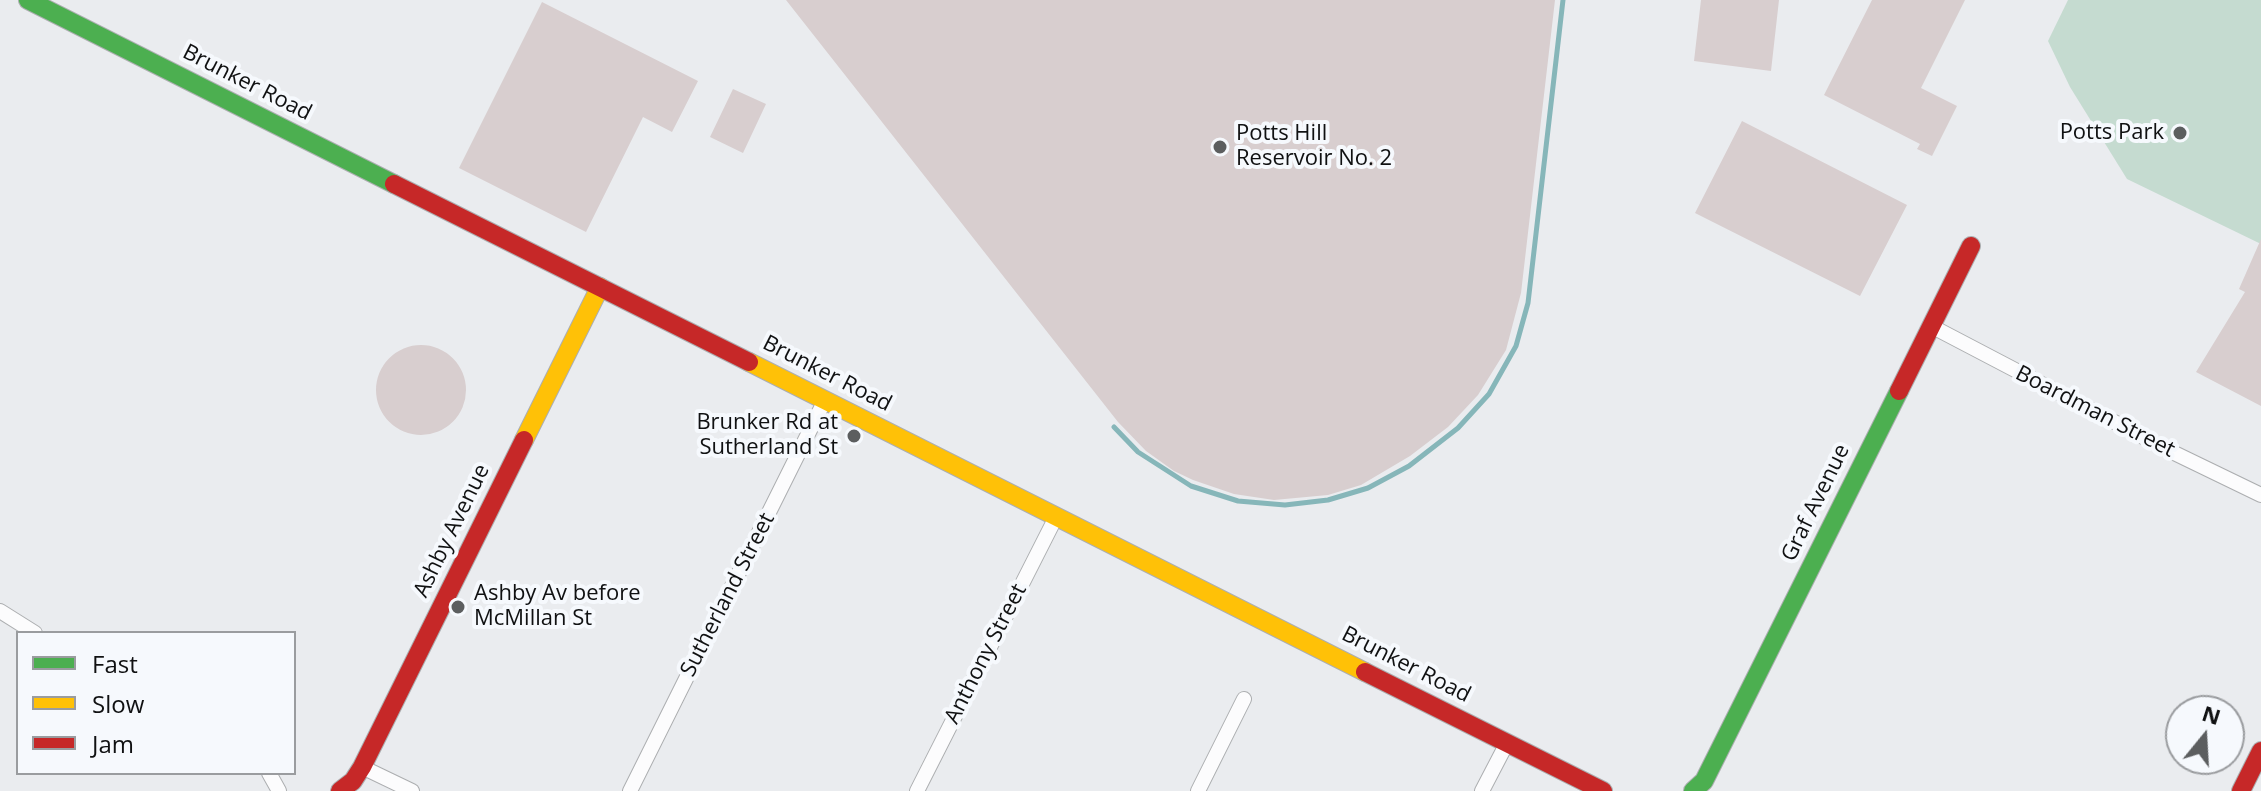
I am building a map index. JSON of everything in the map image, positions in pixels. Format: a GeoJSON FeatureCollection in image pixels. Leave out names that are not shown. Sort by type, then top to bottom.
{"type":"FeatureCollection","features":[{"type":"Feature","properties":{"kind":"main road","name":"Brunker Road"},"geometry":{"type":"LineString","coordinates":[[37,3],[1603,791]]}},
{"type":"Feature","properties":{"kind":"main road","name":"Graf Avenue"},"geometry":{"type":"LineString","coordinates":[[1700,788],[1971,246]]}},
{"type":"Feature","properties":{"kind":"main road","name":"Ashby Avenue"},"geometry":{"type":"LineString","coordinates":[[340,791],[353,781],[362,767],[600,287]]}},
{"type":"Feature","properties":{"kind":"main road"},"geometry":{"type":"LineString","coordinates":[[2241,791],[2261,751]]}},
{"type":"Feature","properties":{"kind":"street","name":"Boardman Street"},"geometry":{"type":"LineString","coordinates":[[1931,326],[2261,495]]}},
{"type":"Feature","properties":{"kind":"street","name":"Sutherland Street"},"geometry":{"type":"LineString","coordinates":[[630,791],[825,400]]}},
{"type":"Feature","properties":{"kind":"street","name":"Anthony Street"},"geometry":{"type":"LineString","coordinates":[[917,791],[1056,517]]}},
{"type":"Feature","properties":{"kind":"street"},"geometry":{"type":"LineString","coordinates":[[0,611],[32,631]]}},
{"type":"Feature","properties":{"kind":"street"},"geometry":{"type":"LineString","coordinates":[[1198,791],[1244,699]]}},
{"type":"Feature","properties":{"kind":"street"},"geometry":{"type":"LineString","coordinates":[[1482,791],[1507,743]]}},
{"type":"Feature","properties":{"kind":"street"},"geometry":{"type":"LineString","coordinates":[[362,767],[412,791]]}},
{"type":"Feature","properties":{"kind":"green space","name":"Potts Park"},"geometry":{"type":"Polygon","coordinates":[[[2068,0],[2261,0],[2261,244],[2127,179],[2070,87],[2048,41],[2068,0]]]}},
{"type":"Feature","properties":{"kind":"building","name":"Potts Hill Reservoir No. 2"},"geometry":{"type":"Polygon","coordinates":[[[786,0],[1555,0],[1521,293],[1506,350],[1478,395],[1448,427],[1410,456],[1361,485],[1328,495],[1274,500],[1234,494],[1174,471],[1146,451],[1118,422],[786,0]]]}},
{"type":"Feature","properties":{"kind":"building"},"geometry":{"type":"Polygon","coordinates":[[[1701,0],[1779,0],[1771,71],[1694,61],[1701,0]]]}},
{"type":"Feature","properties":{"kind":"building"},"geometry":{"type":"Polygon","coordinates":[[[1872,0],[1965,0],[1921,88],[1957,106],[1932,156],[1917,149],[1920,144],[1824,95],[1872,0]]]}},
{"type":"Feature","properties":{"kind":"building"},"geometry":{"type":"Polygon","coordinates":[[[542,2],[698,81],[672,132],[643,117],[586,232],[459,168],[542,2]]]}},
{"type":"Feature","properties":{"kind":"building"},"geometry":{"type":"Polygon","coordinates":[[[733,89],[766,104],[743,153],[710,137],[733,89]]]}},
{"type":"Feature","properties":{"kind":"building"},"geometry":{"type":"Polygon","coordinates":[[[1742,121],[1907,205],[1860,296],[1695,213],[1742,121]]]}},
{"type":"Feature","properties":{"kind":"building"},"geometry":{"type":"Polygon","coordinates":[[[2261,239],[2261,406],[2196,372],[2245,292],[2239,289],[2261,239]]]}},
{"type":"Feature","properties":{"kind":"building"},"geometry":{"type":"Polygon","coordinates":[[[421,345],[438,348],[453,358],[463,373],[466,390],[463,407],[453,422],[438,432],[421,435],[404,432],[389,422],[379,407],[376,390],[379,373],[389,358],[404,348],[421,345]]]}},
{"type":"Feature","properties":{"kind":"waterway"},"geometry":{"type":"LineString","coordinates":[[1114,427],[1138,452],[1191,486],[1238,501],[1285,505],[1328,500],[1368,488],[1409,466],[1458,428],[1489,394],[1516,346],[1528,303],[1563,0]]}},
{"type":"Feature","properties":{"kind":"traffic: fast"},"geometry":{"type":"LineString","coordinates":[[28,0],[394,184]]}},
{"type":"Feature","properties":{"kind":"traffic: fast"},"geometry":{"type":"LineString","coordinates":[[1693,791],[1704,781],[1899,391]]}},
{"type":"Feature","properties":{"kind":"traffic: slow"},"geometry":{"type":"LineString","coordinates":[[524,440],[600,287]]}},
{"type":"Feature","properties":{"kind":"traffic: slow"},"geometry":{"type":"LineString","coordinates":[[749,362],[1365,672]]}},
{"type":"Feature","properties":{"kind":"traffic: jam"},"geometry":{"type":"LineString","coordinates":[[394,184],[749,362]]}},
{"type":"Feature","properties":{"kind":"traffic: jam"},"geometry":{"type":"LineString","coordinates":[[1899,391],[1971,246]]}},
{"type":"Feature","properties":{"kind":"traffic: jam"},"geometry":{"type":"LineString","coordinates":[[340,791],[353,781],[362,767],[524,440]]}},
{"type":"Feature","properties":{"kind":"traffic: jam"},"geometry":{"type":"LineString","coordinates":[[1365,672],[1603,791]]}},
{"type":"Feature","properties":{"kind":"traffic: jam"},"geometry":{"type":"LineString","coordinates":[[2241,791],[2261,751]]}},
{"type":"Feature","properties":{"kind":"place","name":"Potts Park"},"geometry":{"type":"Point","coordinates":[2180,133]}},
{"type":"Feature","properties":{"kind":"place","name":"Potts Hill Reservoir No. 2"},"geometry":{"type":"Point","coordinates":[1220,147]}},
{"type":"Feature","properties":{"kind":"place","name":"Brunker Rd at Sutherland St"},"geometry":{"type":"Point","coordinates":[854,436]}},
{"type":"Feature","properties":{"kind":"place","name":"Ashby Av before McMillan St"},"geometry":{"type":"Point","coordinates":[458,607]}}]}
